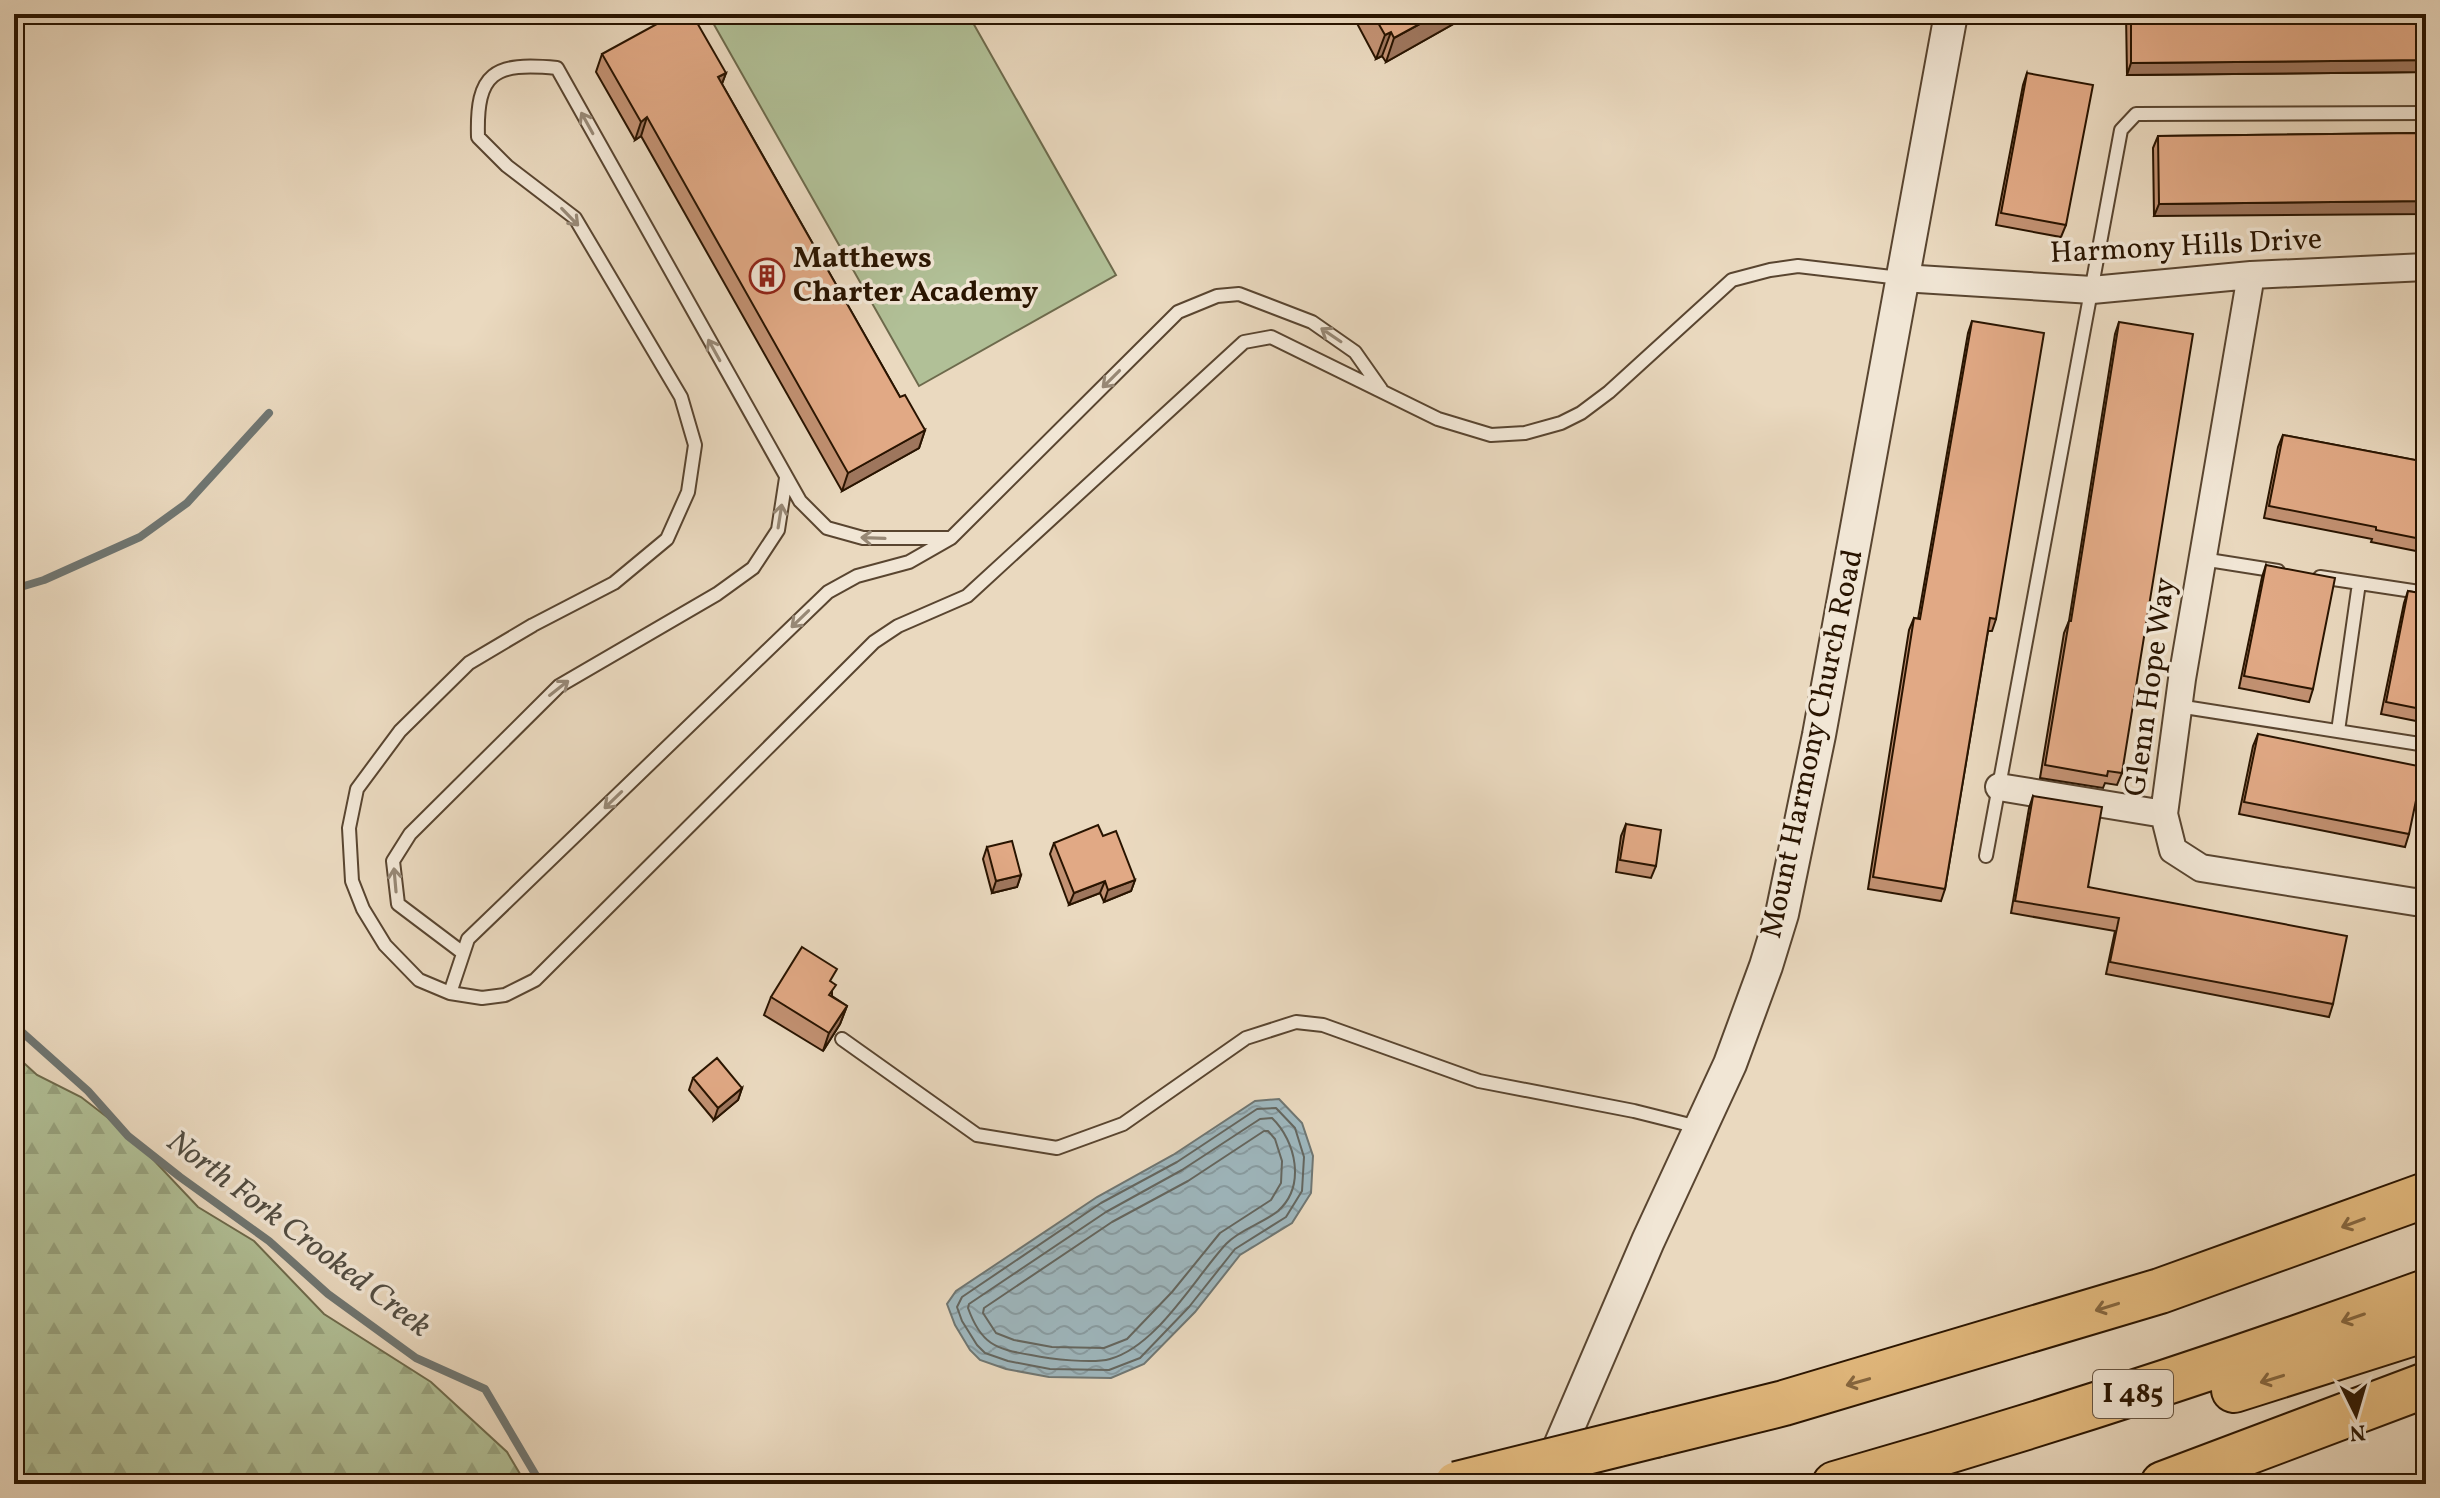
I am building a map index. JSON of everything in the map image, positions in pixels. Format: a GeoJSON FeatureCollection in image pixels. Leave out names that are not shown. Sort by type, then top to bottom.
{"type":"FeatureCollection","features":[{"type":"Feature","properties":{"kind":"highway"},"geometry":{"type":"LineString","coordinates":[[1457,1484],[1798,1399],[2160,1291],[2426,1195]]}},
{"type":"Feature","properties":{"kind":"highway","name":"I 485"},"geometry":{"type":"LineString","coordinates":[[1835,1484],[1991,1439],[2175,1380],[2426,1292]]}},
{"type":"Feature","properties":{"kind":"highway","name":"I 485"},"geometry":{"type":"LineString","coordinates":[[1861,1484],[2049,1442],[2270,1379],[2426,1329]]}},
{"type":"Feature","properties":{"kind":"highway"},"geometry":{"type":"LineString","coordinates":[[2163,1484],[2426,1385]]}},
{"type":"Feature","properties":{"kind":"highway"},"geometry":{"type":"LineString","coordinates":[[2234,1484],[2426,1418]]}},
{"type":"Feature","properties":{"kind":"street","name":"Mount Harmony Church Road"},"geometry":{"type":"LineString","coordinates":[[1544,1484],[1648,1241],[1730,1064],[1782,914],[1819,735],[1951,14]]}},
{"type":"Feature","properties":{"kind":"street","name":"Harmony Hills Drive"},"geometry":{"type":"LineString","coordinates":[[1902,278],[2092,290],[2251,275],[2426,267]]}},
{"type":"Feature","properties":{"kind":"street","name":"Glenn Hope Way"},"geometry":{"type":"LineString","coordinates":[[2251,275],[2178,706],[2164,814],[2173,850],[2201,868],[2415,902],[2426,901]]}},
{"type":"Feature","properties":{"kind":"street"},"geometry":{"type":"LineString","coordinates":[[1999,787],[2164,814]]}},
{"type":"Feature","properties":{"kind":"lane"},"geometry":{"type":"LineString","coordinates":[[951,538],[863,538],[827,528],[800,501],[557,68],[521,66],[496,74],[483,86],[478,109],[478,137],[507,166],[575,218],[681,397],[695,445],[688,492],[667,539],[614,583],[469,663],[400,731],[357,789],[349,828],[352,881],[363,909],[385,945],[419,980],[450,993],[482,998],[505,995],[535,980],[874,642],[898,626],[967,596],[1244,342],[1271,337],[1438,419],[1491,435],[1525,433],[1561,423],[1600,399],[1732,280],[1798,266],[1902,278]]}},
{"type":"Feature","properties":{"kind":"lane"},"geometry":{"type":"LineString","coordinates":[[1986,856],[2121,130],[2136,114],[2426,113]]}},
{"type":"Feature","properties":{"kind":"lane"},"geometry":{"type":"LineString","coordinates":[[450,993],[468,939],[828,592],[857,576],[909,562],[951,538],[1178,312],[1217,296],[1239,294],[1312,322],[1355,352],[1383,392]]}},
{"type":"Feature","properties":{"kind":"lane"},"geometry":{"type":"LineString","coordinates":[[463,953],[398,904],[393,861],[410,834],[559,686],[717,594],[753,568],[778,530],[786,478]]}},
{"type":"Feature","properties":{"kind":"lane"},"geometry":{"type":"LineString","coordinates":[[2202,559],[2296,573]]}},
{"type":"Feature","properties":{"kind":"lane"},"geometry":{"type":"LineString","coordinates":[[2312,576],[2426,593]]}},
{"type":"Feature","properties":{"kind":"lane"},"geometry":{"type":"LineString","coordinates":[[2338,731],[2359,583]]}},
{"type":"Feature","properties":{"kind":"lane"},"geometry":{"type":"LineString","coordinates":[[2178,706],[2426,745]]}},
{"type":"Feature","properties":{"kind":"lane"},"geometry":{"type":"LineString","coordinates":[[842,1039],[977,1135],[1057,1148],[1123,1124],[1246,1038],[1296,1022],[1323,1025],[1479,1081],[1701,1127]]}},
{"type":"Feature","properties":{"kind":"green space"},"geometry":{"type":"Polygon","coordinates":[[[708,14],[968,14],[1116,275],[919,386],[708,14]]]}},
{"type":"Feature","properties":{"kind":"green space"},"geometry":{"type":"Polygon","coordinates":[[[14,1054],[37,1075],[81,1097],[129,1134],[198,1207],[254,1241],[324,1314],[431,1382],[507,1452],[526,1484],[14,1484],[14,1054]]]}},
{"type":"Feature","properties":{"kind":"water"},"geometry":{"type":"Polygon","coordinates":[[[1279,1099],[1302,1123],[1313,1156],[1311,1193],[1292,1223],[1240,1255],[1195,1312],[1144,1364],[1111,1378],[1049,1377],[1006,1369],[980,1360],[970,1350],[947,1304],[956,1291],[1097,1197],[1173,1155],[1255,1101],[1279,1099]]]}},
{"type":"Feature","properties":{"kind":"building","name":"Matthews Charter Academy"},"geometry":{"type":"Polygon","coordinates":[[[675,14],[692,14],[726,73],[718,77],[900,397],[905,395],[925,430],[848,473],[647,117],[641,122],[602,54],[675,14]]]}},
{"type":"Feature","properties":{"kind":"building"},"geometry":{"type":"Polygon","coordinates":[[[1373,14],[1438,14],[1394,38],[1391,32],[1385,35],[1373,14]]]}},
{"type":"Feature","properties":{"kind":"building"},"geometry":{"type":"Polygon","coordinates":[[[2131,14],[2426,14],[2426,60],[2131,63],[2131,14]]]}},
{"type":"Feature","properties":{"kind":"building"},"geometry":{"type":"Polygon","coordinates":[[[2027,73],[2093,85],[2066,225],[2001,213],[2027,73]]]}},
{"type":"Feature","properties":{"kind":"building"},"geometry":{"type":"Polygon","coordinates":[[[2420,133],[2420,138],[2426,138],[2426,201],[2159,204],[2158,136],[2420,133]]]}},
{"type":"Feature","properties":{"kind":"building"},"geometry":{"type":"Polygon","coordinates":[[[1972,321],[2044,333],[1996,619],[1990,618],[1945,889],[1873,877],[1914,618],[1920,619],[1972,321]]]}},
{"type":"Feature","properties":{"kind":"building"},"geometry":{"type":"Polygon","coordinates":[[[2119,322],[2193,334],[2122,773],[2108,771],[2107,776],[2045,765],[2119,322]]]}},
{"type":"Feature","properties":{"kind":"building"},"geometry":{"type":"Polygon","coordinates":[[[2283,435],[2426,462],[2426,540],[2269,506],[2283,435]]]}},
{"type":"Feature","properties":{"kind":"building"},"geometry":{"type":"Polygon","coordinates":[[[2266,565],[2335,578],[2313,689],[2244,676],[2266,565]]]}},
{"type":"Feature","properties":{"kind":"building"},"geometry":{"type":"Polygon","coordinates":[[[2408,591],[2426,594],[2426,710],[2386,702],[2408,591]]]}},
{"type":"Feature","properties":{"kind":"building"},"geometry":{"type":"Polygon","coordinates":[[[2258,734],[2423,767],[2409,834],[2244,802],[2258,734]]]}},
{"type":"Feature","properties":{"kind":"building"},"geometry":{"type":"Polygon","coordinates":[[[2033,796],[2102,807],[2088,887],[2347,936],[2333,1004],[2110,962],[2119,918],[2015,901],[2033,796]]]}},
{"type":"Feature","properties":{"kind":"building"},"geometry":{"type":"Polygon","coordinates":[[[1626,824],[1661,830],[1656,866],[1620,860],[1626,824]]]}},
{"type":"Feature","properties":{"kind":"building"},"geometry":{"type":"Polygon","coordinates":[[[1098,825],[1103,836],[1116,831],[1135,880],[1108,890],[1105,881],[1074,893],[1054,843],[1098,825]]]}},
{"type":"Feature","properties":{"kind":"building"},"geometry":{"type":"Polygon","coordinates":[[[1012,841],[1021,875],[996,881],[987,847],[1012,841]]]}},
{"type":"Feature","properties":{"kind":"building"},"geometry":{"type":"Polygon","coordinates":[[[802,947],[837,969],[830,981],[836,985],[829,995],[847,1006],[829,1033],[771,997],[802,947]]]}},
{"type":"Feature","properties":{"kind":"building"},"geometry":{"type":"Polygon","coordinates":[[[717,1058],[742,1088],[718,1108],[693,1078],[717,1058]]]}},
{"type":"Feature","properties":{"kind":"waterway"},"geometry":{"type":"LineString","coordinates":[[14,589],[44,580],[140,537],[187,503],[269,413]]}},
{"type":"Feature","properties":{"kind":"waterway","name":"North Fork Crooked Creek"},"geometry":{"type":"LineString","coordinates":[[14,1025],[88,1091],[128,1136],[269,1241],[328,1294],[416,1358],[485,1389],[541,1484]]}},
{"type":"Feature","properties":{"kind":"place","name":"Matthews Charter Academy"},"geometry":{"type":"Point","coordinates":[767,276]}}]}
